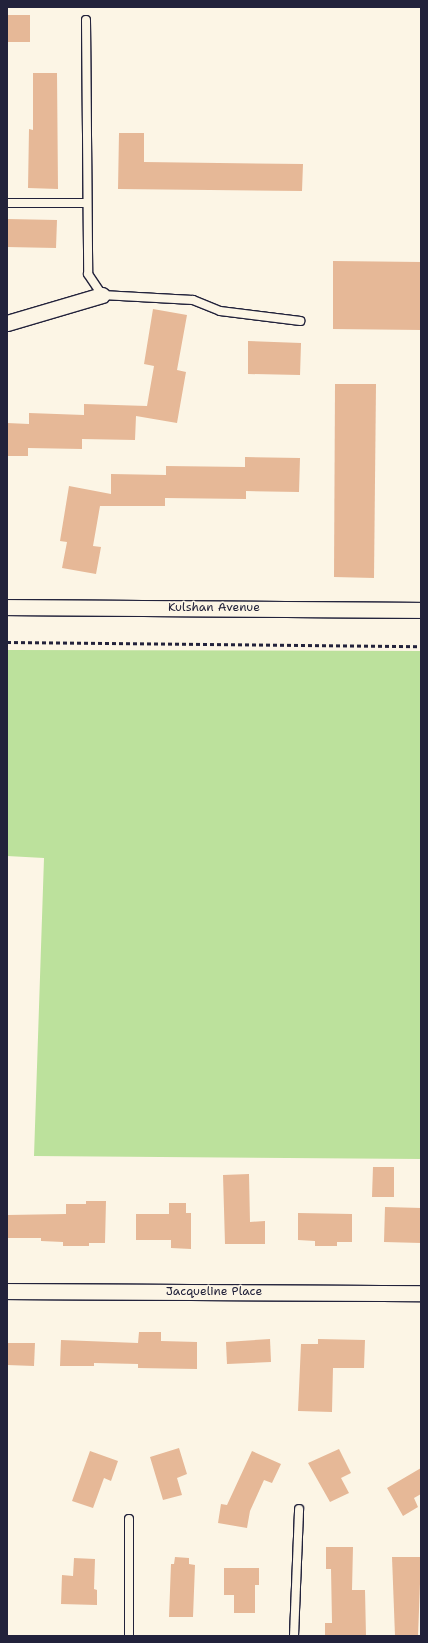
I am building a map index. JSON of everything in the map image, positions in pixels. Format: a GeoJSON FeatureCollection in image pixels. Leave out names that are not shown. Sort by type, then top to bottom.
{"type":"FeatureCollection","features":[{"type":"Feature","properties":{"kind":"street"},"geometry":{"type":"LineString","coordinates":[[7,323],[102,295]]}},
{"type":"Feature","properties":{"kind":"street","name":"Kulshan Avenue"},"geometry":{"type":"LineString","coordinates":[[7,607],[421,610]]}},
{"type":"Feature","properties":{"kind":"street","name":"Jacqueline Place"},"geometry":{"type":"LineString","coordinates":[[7,1291],[421,1293]]}},
{"type":"Feature","properties":{"kind":"lane"},"geometry":{"type":"LineString","coordinates":[[86,20],[88,274],[102,295],[192,300],[220,311],[300,321]]}},
{"type":"Feature","properties":{"kind":"lane"},"geometry":{"type":"LineString","coordinates":[[7,203],[87,203]]}},
{"type":"Feature","properties":{"kind":"lane"},"geometry":{"type":"LineString","coordinates":[[294,1636],[299,1509]]}},
{"type":"Feature","properties":{"kind":"lane"},"geometry":{"type":"LineString","coordinates":[[129,1519],[129,1636]]}},
{"type":"Feature","properties":{"kind":"path"},"geometry":{"type":"LineString","coordinates":[[7,642],[421,646]]}},
{"type":"Feature","properties":{"kind":"green space"},"geometry":{"type":"Polygon","coordinates":[[[7,650],[421,651],[421,1159],[34,1156],[44,858],[7,856],[7,650]]]}},
{"type":"Feature","properties":{"kind":"building"},"geometry":{"type":"Polygon","coordinates":[[[7,15],[30,15],[30,42],[7,42],[7,15]]]}},
{"type":"Feature","properties":{"kind":"building"},"geometry":{"type":"Polygon","coordinates":[[[33,73],[57,73],[58,189],[28,188],[29,129],[33,130],[33,73]]]}},
{"type":"Feature","properties":{"kind":"building"},"geometry":{"type":"Polygon","coordinates":[[[119,133],[144,133],[144,162],[303,164],[302,191],[118,189],[119,133]]]}},
{"type":"Feature","properties":{"kind":"building"},"geometry":{"type":"Polygon","coordinates":[[[7,219],[57,220],[56,248],[7,247],[7,219]]]}},
{"type":"Feature","properties":{"kind":"building"},"geometry":{"type":"Polygon","coordinates":[[[333,261],[421,262],[421,330],[333,329],[333,261]]]}},
{"type":"Feature","properties":{"kind":"building"},"geometry":{"type":"Polygon","coordinates":[[[153,309],[187,315],[177,370],[186,372],[177,423],[136,416],[135,440],[82,439],[82,449],[28,448],[28,456],[7,456],[7,423],[29,424],[29,413],[84,415],[84,404],[147,406],[154,366],[144,364],[153,309]]]}},
{"type":"Feature","properties":{"kind":"building"},"geometry":{"type":"Polygon","coordinates":[[[248,341],[301,343],[300,375],[248,374],[248,341]]]}},
{"type":"Feature","properties":{"kind":"building"},"geometry":{"type":"Polygon","coordinates":[[[335,384],[376,384],[374,578],[334,577],[335,384]]]}},
{"type":"Feature","properties":{"kind":"building"},"geometry":{"type":"Polygon","coordinates":[[[245,457],[300,458],[299,492],[246,491],[246,499],[165,498],[165,506],[100,506],[93,546],[101,547],[96,574],[62,568],[67,542],[60,541],[69,486],[111,494],[111,474],[166,475],[166,466],[245,467],[245,457]]]}},
{"type":"Feature","properties":{"kind":"building"},"geometry":{"type":"Polygon","coordinates":[[[373,1167],[394,1167],[394,1197],[372,1197],[373,1167]]]}},
{"type":"Feature","properties":{"kind":"building"},"geometry":{"type":"Polygon","coordinates":[[[249,1174],[250,1222],[265,1221],[265,1244],[225,1244],[223,1175],[249,1174]]]}},
{"type":"Feature","properties":{"kind":"building"},"geometry":{"type":"Polygon","coordinates":[[[86,1201],[106,1201],[105,1243],[89,1243],[89,1246],[63,1246],[63,1242],[41,1241],[41,1238],[7,1238],[7,1215],[66,1214],[66,1204],[86,1204],[86,1201]]]}},
{"type":"Feature","properties":{"kind":"building"},"geometry":{"type":"Polygon","coordinates":[[[169,1203],[186,1203],[186,1213],[191,1213],[191,1249],[171,1248],[171,1240],[136,1240],[136,1214],[169,1214],[169,1203]]]}},
{"type":"Feature","properties":{"kind":"building"},"geometry":{"type":"Polygon","coordinates":[[[385,1207],[421,1208],[421,1243],[384,1242],[385,1207]]]}},
{"type":"Feature","properties":{"kind":"building"},"geometry":{"type":"Polygon","coordinates":[[[298,1213],[352,1214],[352,1242],[337,1242],[337,1246],[315,1246],[315,1241],[298,1240],[298,1213]]]}},
{"type":"Feature","properties":{"kind":"building"},"geometry":{"type":"Polygon","coordinates":[[[139,1332],[161,1332],[161,1341],[197,1342],[197,1369],[138,1368],[138,1364],[94,1363],[94,1366],[60,1366],[61,1340],[138,1343],[139,1332]]]}},
{"type":"Feature","properties":{"kind":"building"},"geometry":{"type":"Polygon","coordinates":[[[270,1339],[271,1362],[227,1364],[226,1342],[270,1339]]]}},
{"type":"Feature","properties":{"kind":"building"},"geometry":{"type":"Polygon","coordinates":[[[318,1339],[365,1340],[364,1368],[333,1368],[332,1412],[298,1411],[301,1344],[318,1344],[318,1339]]]}},
{"type":"Feature","properties":{"kind":"building"},"geometry":{"type":"Polygon","coordinates":[[[7,1343],[35,1343],[34,1366],[7,1365],[7,1343]]]}},
{"type":"Feature","properties":{"kind":"building"},"geometry":{"type":"Polygon","coordinates":[[[179,1448],[187,1474],[177,1478],[182,1495],[163,1500],[150,1457],[179,1448]]]}},
{"type":"Feature","properties":{"kind":"building"},"geometry":{"type":"Polygon","coordinates":[[[339,1449],[351,1473],[341,1478],[349,1493],[330,1502],[308,1463],[339,1449]]]}},
{"type":"Feature","properties":{"kind":"building"},"geometry":{"type":"Polygon","coordinates":[[[90,1451],[118,1461],[111,1481],[104,1478],[93,1508],[72,1501],[90,1451]]]}},
{"type":"Feature","properties":{"kind":"building"},"geometry":{"type":"Polygon","coordinates":[[[252,1451],[281,1464],[272,1483],[264,1480],[250,1511],[247,1528],[218,1523],[221,1504],[227,1505],[252,1451]]]}},
{"type":"Feature","properties":{"kind":"building"},"geometry":{"type":"Polygon","coordinates":[[[421,1468],[421,1494],[414,1498],[418,1507],[403,1516],[387,1488],[421,1468]]]}},
{"type":"Feature","properties":{"kind":"building"},"geometry":{"type":"Polygon","coordinates":[[[326,1547],[353,1547],[352,1590],[365,1590],[366,1636],[325,1636],[325,1623],[332,1623],[331,1569],[326,1569],[326,1547]]]}},
{"type":"Feature","properties":{"kind":"building"},"geometry":{"type":"Polygon","coordinates":[[[175,1557],[189,1558],[189,1564],[195,1565],[193,1617],[169,1617],[171,1564],[174,1564],[175,1557]]]}},
{"type":"Feature","properties":{"kind":"building"},"geometry":{"type":"Polygon","coordinates":[[[392,1557],[421,1557],[418,1636],[395,1636],[392,1557]]]}},
{"type":"Feature","properties":{"kind":"building"},"geometry":{"type":"Polygon","coordinates":[[[74,1558],[95,1559],[94,1589],[97,1590],[97,1605],[61,1604],[62,1575],[73,1576],[74,1558]]]}},
{"type":"Feature","properties":{"kind":"building"},"geometry":{"type":"Polygon","coordinates":[[[224,1568],[259,1568],[259,1585],[255,1585],[255,1613],[234,1613],[234,1595],[224,1595],[224,1568]]]}}]}
